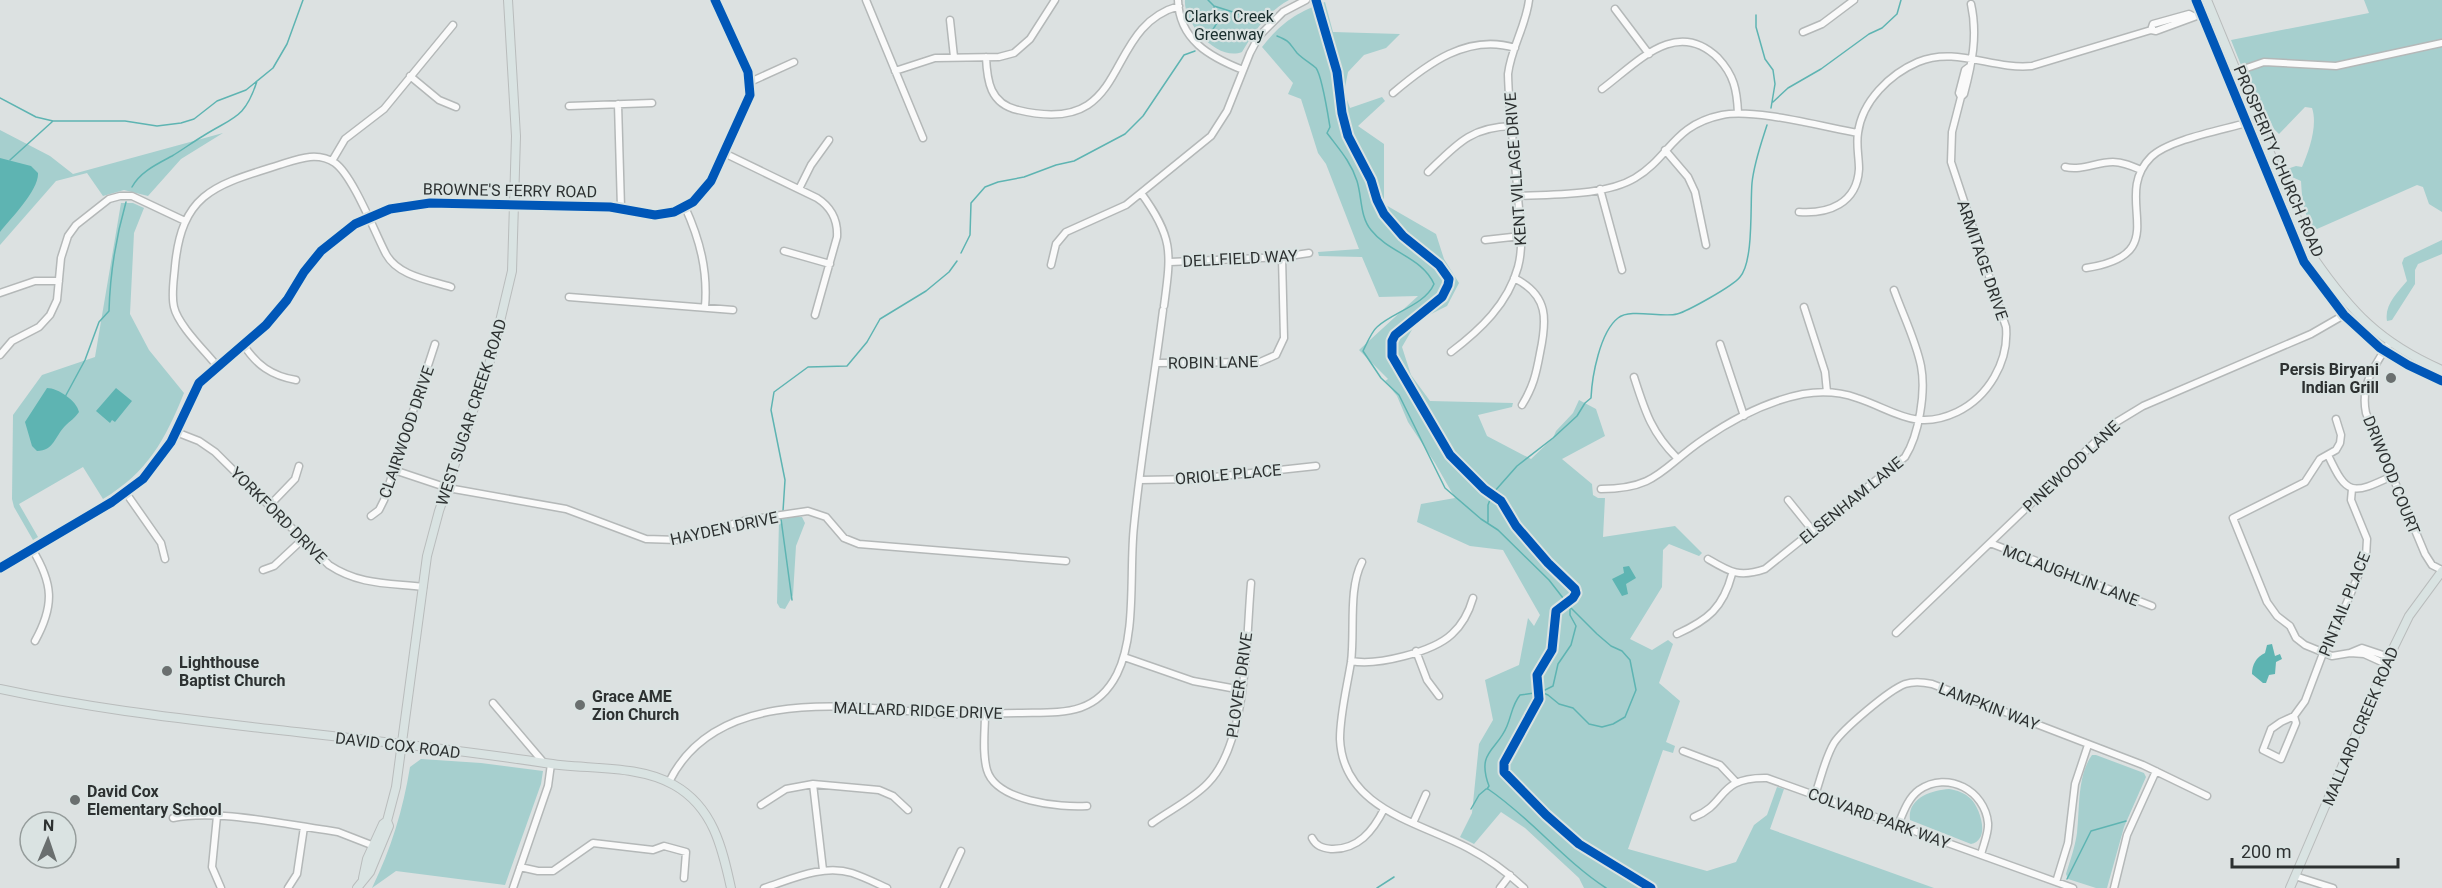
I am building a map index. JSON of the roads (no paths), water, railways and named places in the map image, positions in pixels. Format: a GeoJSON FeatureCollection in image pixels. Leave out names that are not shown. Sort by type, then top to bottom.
{"type":"FeatureCollection","features":[{"type":"Feature","properties":{"kind":"main road","name":"WEST SUGAR CREEK ROAD"},"geometry":{"type":"LineString","coordinates":[[357,888],[370,872],[389,826],[387,821],[396,787],[430,543],[492,356],[504,311],[514,255],[516,136],[508,0]]}},
{"type":"Feature","properties":{"kind":"main road","name":"PROSPERITY CHURCH ROAD"},"geometry":{"type":"LineString","coordinates":[[2196,0],[2197,15],[2246,123],[2304,262],[2344,315],[2384,350],[2442,381]]}},
{"type":"Feature","properties":{"kind":"main road","name":"PROSPERITY CHURCH ROAD"},"geometry":{"type":"LineString","coordinates":[[2207,0],[2313,257],[2358,316],[2390,342],[2415,358],[2442,370]]}},
{"type":"Feature","properties":{"kind":"main road","name":"MALLARD CREEK ROAD"},"geometry":{"type":"LineString","coordinates":[[2290,888],[2387,660],[2409,616],[2442,571]]}},
{"type":"Feature","properties":{"kind":"main road","name":"DAVID COX ROAD"},"geometry":{"type":"LineString","coordinates":[[0,689],[80,705],[548,764],[634,771],[669,782],[700,807],[715,828],[732,888]]}},
{"type":"Feature","properties":{"kind":"main road","name":"WEST SUGAR CREEK ROAD"},"geometry":{"type":"LineString","coordinates":[[363,878],[367,859],[382,824],[387,821]]}},
{"type":"Feature","properties":{"kind":"street"},"geometry":{"type":"LineString","coordinates":[[715,0],[748,72],[750,82],[794,62]]}},
{"type":"Feature","properties":{"kind":"street"},"geometry":{"type":"LineString","coordinates":[[866,0],[923,138]]}},
{"type":"Feature","properties":{"kind":"street"},"geometry":{"type":"LineString","coordinates":[[895,71],[930,58],[1008,56],[1022,48],[1055,0]]}},
{"type":"Feature","properties":{"kind":"street"},"geometry":{"type":"LineString","coordinates":[[1050,265],[1056,244],[1066,232],[1077,225],[1115,212],[1211,136],[1227,111],[1243,70],[1263,32],[1283,12],[1306,0]]}},
{"type":"Feature","properties":{"kind":"street","name":"KENT VILLAGE DRIVE"},"geometry":{"type":"LineString","coordinates":[[1451,352],[1485,324],[1514,278],[1521,254],[1509,74],[1529,0]]}},
{"type":"Feature","properties":{"kind":"street"},"geometry":{"type":"LineString","coordinates":[[1803,32],[1822,24],[1854,0]]}},
{"type":"Feature","properties":{"kind":"street"},"geometry":{"type":"LineString","coordinates":[[986,57],[988,85],[995,97],[1005,106],[1042,115],[1073,112],[1091,103],[1101,94],[1143,27],[1157,15],[1179,3],[1185,28],[1200,48],[1243,70]]}},
{"type":"Feature","properties":{"kind":"street","name":"ARMITAGE DRIVE"},"geometry":{"type":"LineString","coordinates":[[1601,489],[1638,486],[1656,477],[1677,458],[1720,428],[1788,398],[1827,392],[1854,397],[1898,416],[1918,420],[1943,417],[1975,401],[1997,372],[2006,348],[2004,318],[1952,162],[1952,132],[1970,70],[1976,34],[1971,4]]}},
{"type":"Feature","properties":{"kind":"street"},"geometry":{"type":"LineString","coordinates":[[1615,9],[1648,54]]}},
{"type":"Feature","properties":{"kind":"street"},"geometry":{"type":"LineString","coordinates":[[1799,212],[1827,211],[1848,196],[1858,176],[1858,133],[1863,114],[1871,99],[1905,69],[1920,61],[1939,56],[1971,58],[2014,67],[2032,66],[2151,30],[2156,31],[2211,11]]}},
{"type":"Feature","properties":{"kind":"street"},"geometry":{"type":"LineString","coordinates":[[950,21],[954,57]]}},
{"type":"Feature","properties":{"kind":"street"},"geometry":{"type":"LineString","coordinates":[[332,161],[345,139],[378,114],[453,25]]}},
{"type":"Feature","properties":{"kind":"street"},"geometry":{"type":"LineString","coordinates":[[1602,88],[1659,47],[1674,41],[1691,41],[1706,48],[1725,66],[1735,82],[1738,113]]}},
{"type":"Feature","properties":{"kind":"street"},"geometry":{"type":"LineString","coordinates":[[1393,93],[1436,60],[1452,53],[1492,42],[1515,48]]}},
{"type":"Feature","properties":{"kind":"street"},"geometry":{"type":"LineString","coordinates":[[2235,72],[2264,62],[2336,66],[2442,43]]}},
{"type":"Feature","properties":{"kind":"street"},"geometry":{"type":"LineString","coordinates":[[410,76],[439,100],[456,107]]}},
{"type":"Feature","properties":{"kind":"street","name":"BROWNE'S FERRY ROAD"},"geometry":{"type":"LineString","coordinates":[[0,568],[126,493],[152,469],[176,432],[196,388],[217,366],[278,313],[321,251],[344,231],[390,209],[417,204],[515,204],[621,208],[655,215],[674,212],[685,207],[705,190],[748,103],[750,82]]}},
{"type":"Feature","properties":{"kind":"street"},"geometry":{"type":"LineString","coordinates":[[570,106],[652,103]]}},
{"type":"Feature","properties":{"kind":"street"},"geometry":{"type":"LineString","coordinates":[[618,104],[621,208]]}},
{"type":"Feature","properties":{"kind":"street"},"geometry":{"type":"LineString","coordinates":[[1518,196],[1622,185],[1647,170],[1681,134],[1700,122],[1719,115],[1738,113],[1858,133]]}},
{"type":"Feature","properties":{"kind":"street"},"geometry":{"type":"LineString","coordinates":[[2086,268],[2116,261],[2131,248],[2138,229],[2136,188],[2141,170],[2153,155],[2166,147],[2246,123]]}},
{"type":"Feature","properties":{"kind":"street"},"geometry":{"type":"LineString","coordinates":[[1428,172],[1455,146],[1473,133],[1492,127],[1512,126]]}},
{"type":"Feature","properties":{"kind":"street"},"geometry":{"type":"LineString","coordinates":[[799,189],[811,165],[829,140]]}},
{"type":"Feature","properties":{"kind":"street"},"geometry":{"type":"LineString","coordinates":[[1665,150],[1688,177],[1695,192],[1706,245]]}},
{"type":"Feature","properties":{"kind":"street"},"geometry":{"type":"LineString","coordinates":[[724,153],[820,200],[835,218],[837,237],[815,315]]}},
{"type":"Feature","properties":{"kind":"street"},"geometry":{"type":"LineString","coordinates":[[217,366],[179,319],[173,306],[177,248],[185,221],[203,197],[226,182],[304,157],[321,157],[332,161],[345,173],[393,265],[402,271],[451,287]]}},
{"type":"Feature","properties":{"kind":"street"},"geometry":{"type":"LineString","coordinates":[[2065,167],[2080,169],[2102,163],[2120,162],[2141,170]]}},
{"type":"Feature","properties":{"kind":"street"},"geometry":{"type":"LineString","coordinates":[[1600,189],[1623,270]]}},
{"type":"Feature","properties":{"kind":"street","name":"MALLARD RIDGE DRIVE"},"geometry":{"type":"LineString","coordinates":[[669,782],[686,755],[707,737],[748,718],[781,710],[826,706],[943,714],[1063,713],[1081,708],[1106,691],[1124,657],[1128,643],[1131,556],[1170,262],[1164,230],[1158,215],[1141,193]]}},
{"type":"Feature","properties":{"kind":"street"},"geometry":{"type":"LineString","coordinates":[[0,355],[12,341],[39,327],[50,315],[57,300],[62,249],[70,232],[109,199],[132,196],[185,221]]}},
{"type":"Feature","properties":{"kind":"street"},"geometry":{"type":"LineString","coordinates":[[685,207],[703,258],[706,280],[705,307]]}},
{"type":"Feature","properties":{"kind":"street"},"geometry":{"type":"LineString","coordinates":[[1485,240],[1521,236]]}},
{"type":"Feature","properties":{"kind":"street"},"geometry":{"type":"LineString","coordinates":[[784,251],[830,264]]}},
{"type":"Feature","properties":{"kind":"street","name":"DELLFIELD WAY"},"geometry":{"type":"LineString","coordinates":[[1170,262],[1282,257],[1310,253]]}},
{"type":"Feature","properties":{"kind":"street","name":"ROBIN LANE"},"geometry":{"type":"LineString","coordinates":[[1156,363],[1260,362],[1276,355],[1284,338],[1282,257]]}},
{"type":"Feature","properties":{"kind":"street"},"geometry":{"type":"LineString","coordinates":[[1514,278],[1537,295],[1543,306],[1546,323],[1535,381],[1522,405]]}},
{"type":"Feature","properties":{"kind":"street"},"geometry":{"type":"LineString","coordinates":[[0,293],[35,281],[59,281]]}},
{"type":"Feature","properties":{"kind":"street","name":"ELSENHAM LANE"},"geometry":{"type":"LineString","coordinates":[[1732,574],[1752,573],[1765,569],[1905,457],[1914,443],[1922,381],[1920,364],[1894,290]]}},
{"type":"Feature","properties":{"kind":"street"},"geometry":{"type":"LineString","coordinates":[[569,297],[733,310]]}},
{"type":"Feature","properties":{"kind":"street"},"geometry":{"type":"LineString","coordinates":[[1804,307],[1825,372],[1827,392]]}},
{"type":"Feature","properties":{"kind":"street","name":"PINEWOOD LANE"},"geometry":{"type":"LineString","coordinates":[[1896,633],[2102,433],[2128,414],[2312,334],[2344,315]]}},
{"type":"Feature","properties":{"kind":"street","name":"DRIWOOD COURT"},"geometry":{"type":"LineString","coordinates":[[2390,342],[2367,380],[2364,405],[2425,554],[2432,565],[2442,571]]}},
{"type":"Feature","properties":{"kind":"street"},"geometry":{"type":"LineString","coordinates":[[243,344],[254,360],[265,369],[296,380]]}},
{"type":"Feature","properties":{"kind":"street","name":"CLAIRWOOD DRIVE"},"geometry":{"type":"LineString","coordinates":[[371,516],[379,510],[384,500],[435,344]]}},
{"type":"Feature","properties":{"kind":"street"},"geometry":{"type":"LineString","coordinates":[[1720,344],[1744,416]]}},
{"type":"Feature","properties":{"kind":"street"},"geometry":{"type":"LineString","coordinates":[[1634,377],[1650,423],[1659,438],[1677,458]]}},
{"type":"Feature","properties":{"kind":"street"},"geometry":{"type":"LineString","coordinates":[[2336,419],[2341,435],[2340,443],[2328,455],[2320,459],[2305,482],[2233,518],[2271,609],[2290,626],[2300,642],[2323,653],[2337,656],[2350,653],[2364,654],[2387,660]]}},
{"type":"Feature","properties":{"kind":"street","name":"YORKFORD DRIVE"},"geometry":{"type":"LineString","coordinates":[[176,432],[209,447],[329,565],[344,575],[363,580],[423,587]]}},
{"type":"Feature","properties":{"kind":"street"},"geometry":{"type":"LineString","coordinates":[[2328,455],[2346,487],[2352,489],[2364,488],[2392,476]]}},
{"type":"Feature","properties":{"kind":"street"},"geometry":{"type":"LineString","coordinates":[[269,506],[295,478],[298,466]]}},
{"type":"Feature","properties":{"kind":"street","name":"ORIOLE PLACE"},"geometry":{"type":"LineString","coordinates":[[1140,480],[1195,479],[1316,466]]}},
{"type":"Feature","properties":{"kind":"street","name":"HAYDEN DRIVE"},"geometry":{"type":"LineString","coordinates":[[394,470],[448,488],[566,509],[640,538],[658,541],[686,539],[763,517],[814,512],[829,520],[844,538],[859,544],[1066,561]]}},
{"type":"Feature","properties":{"kind":"street","name":"PINTAIL PLACE"},"geometry":{"type":"LineString","coordinates":[[2294,716],[2296,723],[2281,759],[2263,750],[2271,729],[2294,716],[2305,701],[2323,653],[2367,552],[2367,539],[2351,500],[2352,489]]}},
{"type":"Feature","properties":{"kind":"street"},"geometry":{"type":"LineString","coordinates":[[126,493],[161,543],[165,559]]}},
{"type":"Feature","properties":{"kind":"street"},"geometry":{"type":"LineString","coordinates":[[1788,500],[1813,531]]}},
{"type":"Feature","properties":{"kind":"street"},"geometry":{"type":"LineString","coordinates":[[263,570],[274,566],[303,539]]}},
{"type":"Feature","properties":{"kind":"street","name":"MCLAUGHLIN LANE"},"geometry":{"type":"LineString","coordinates":[[1990,543],[2151,606]]}},
{"type":"Feature","properties":{"kind":"street"},"geometry":{"type":"LineString","coordinates":[[32,549],[46,575],[50,595],[47,613],[36,641]]}},
{"type":"Feature","properties":{"kind":"street"},"geometry":{"type":"LineString","coordinates":[[1677,634],[1700,623],[1716,609],[1727,591],[1732,574],[1708,559]]}},
{"type":"Feature","properties":{"kind":"street"},"geometry":{"type":"LineString","coordinates":[[1362,562],[1355,583],[1351,661],[1341,730],[1342,751],[1348,770],[1357,787],[1372,801],[1384,809],[1469,848],[1510,875],[1524,888]]}},
{"type":"Feature","properties":{"kind":"street","name":"PLOVER DRIVE"},"geometry":{"type":"LineString","coordinates":[[1152,823],[1201,790],[1217,772],[1234,736],[1242,690],[1251,583]]}},
{"type":"Feature","properties":{"kind":"street"},"geometry":{"type":"LineString","coordinates":[[1351,661],[1380,663],[1439,643],[1452,634],[1466,617],[1473,598]]}},
{"type":"Feature","properties":{"kind":"street"},"geometry":{"type":"LineString","coordinates":[[1416,651],[1427,680],[1439,696]]}},
{"type":"Feature","properties":{"kind":"street"},"geometry":{"type":"LineString","coordinates":[[1124,657],[1193,681],[1242,690]]}},
{"type":"Feature","properties":{"kind":"street","name":"LAMPKIN WAY"},"geometry":{"type":"LineString","coordinates":[[1815,795],[1831,749],[1838,736],[1896,688],[1920,682],[1932,684],[2156,771],[2207,796]]}},
{"type":"Feature","properties":{"kind":"street"},"geometry":{"type":"LineString","coordinates":[[493,703],[548,764],[548,786],[513,888]]}},
{"type":"Feature","properties":{"kind":"street"},"geometry":{"type":"LineString","coordinates":[[985,714],[987,770],[998,788],[1018,797],[1067,806],[1087,806]]}},
{"type":"Feature","properties":{"kind":"street"},"geometry":{"type":"LineString","coordinates":[[2056,882],[2068,843],[2075,784],[2088,744]]}},
{"type":"Feature","properties":{"kind":"street"},"geometry":{"type":"LineString","coordinates":[[1683,751],[1720,765],[1736,782],[1724,790],[1705,813],[1694,817]]}},
{"type":"Feature","properties":{"kind":"street"},"geometry":{"type":"LineString","coordinates":[[2114,888],[2127,835],[2156,771]]}},
{"type":"Feature","properties":{"kind":"street","name":"COLVARD PARK WAY"},"geometry":{"type":"LineString","coordinates":[[1736,782],[1749,777],[1767,778],[2073,888]]}},
{"type":"Feature","properties":{"kind":"street"},"geometry":{"type":"LineString","coordinates":[[1898,825],[1906,804],[1920,789],[1940,782],[1962,785],[1977,795],[1986,809],[1989,826],[1981,855]]}},
{"type":"Feature","properties":{"kind":"street"},"geometry":{"type":"LineString","coordinates":[[761,805],[786,789],[813,784],[879,790],[893,796],[908,810]]}},
{"type":"Feature","properties":{"kind":"street"},"geometry":{"type":"LineString","coordinates":[[813,784],[823,870]]}},
{"type":"Feature","properties":{"kind":"street"},"geometry":{"type":"LineString","coordinates":[[1413,823],[1426,795]]}},
{"type":"Feature","properties":{"kind":"street"},"geometry":{"type":"LineString","coordinates":[[1312,838],[1318,846],[1329,849],[1352,845],[1371,832],[1384,809]]}},
{"type":"Feature","properties":{"kind":"street"},"geometry":{"type":"LineString","coordinates":[[174,818],[191,814],[304,827],[338,832],[374,846]]}},
{"type":"Feature","properties":{"kind":"street"},"geometry":{"type":"LineString","coordinates":[[218,816],[212,867],[221,888]]}},
{"type":"Feature","properties":{"kind":"street"},"geometry":{"type":"LineString","coordinates":[[288,888],[297,874],[304,827]]}},
{"type":"Feature","properties":{"kind":"street"},"geometry":{"type":"LineString","coordinates":[[520,867],[553,871],[593,843],[653,850],[664,846],[686,852],[684,878]]}},
{"type":"Feature","properties":{"kind":"street"},"geometry":{"type":"LineString","coordinates":[[944,888],[961,851]]}},
{"type":"Feature","properties":{"kind":"street"},"geometry":{"type":"LineString","coordinates":[[764,888],[823,870],[851,873],[887,888]]}},
{"type":"Feature","properties":{"kind":"street"},"geometry":{"type":"LineString","coordinates":[[1500,888],[1510,875]]}},
{"type":"Feature","properties":{"kind":"street"},"geometry":{"type":"LineString","coordinates":[[2295,876],[2333,888]]}},
{"type":"Feature","properties":{"kind":"water"},"geometry":{"type":"Polygon","coordinates":[[[0,158],[31,166],[38,173],[29,195],[0,232],[0,158]]]}},
{"type":"Feature","properties":{"kind":"water"},"geometry":{"type":"Polygon","coordinates":[[[47,388],[66,396],[75,404],[79,412],[65,426],[51,446],[37,451],[32,446],[25,422],[47,388]]]}},
{"type":"Feature","properties":{"kind":"water"},"geometry":{"type":"Polygon","coordinates":[[[116,388],[132,401],[115,422],[112,420],[110,423],[96,411],[116,388]]]}},
{"type":"Feature","properties":{"kind":"water"},"geometry":{"type":"Polygon","coordinates":[[[1629,566],[1636,578],[1626,584],[1628,594],[1622,596],[1612,579],[1624,573],[1623,567],[1629,566]]]}},
{"type":"Feature","properties":{"kind":"water"},"geometry":{"type":"Polygon","coordinates":[[[2272,644],[2275,656],[2280,654],[2282,659],[2276,662],[2275,674],[2269,675],[2266,683],[2263,683],[2252,674],[2253,667],[2257,659],[2265,653],[2267,645],[2272,644]]]}},
{"type":"Feature","properties":{"kind":"waterway"},"geometry":{"type":"LineString","coordinates":[[0,98],[36,117],[53,121],[125,121],[157,126],[194,119],[217,101],[246,90],[273,68],[287,44],[303,0]]}},
{"type":"Feature","properties":{"kind":"waterway"},"geometry":{"type":"LineString","coordinates":[[1208,0],[1214,6],[1255,19]]}},
{"type":"Feature","properties":{"kind":"waterway"},"geometry":{"type":"LineString","coordinates":[[1773,102],[1788,88],[1821,69],[1869,34],[1882,28],[1897,14],[1901,0]]}},
{"type":"Feature","properties":{"kind":"waterway"},"geometry":{"type":"LineString","coordinates":[[1208,38],[1218,21],[1214,7]]}},
{"type":"Feature","properties":{"kind":"waterway"},"geometry":{"type":"LineString","coordinates":[[1756,15],[1756,27],[1765,59],[1773,70],[1775,84],[1771,108]]}},
{"type":"Feature","properties":{"kind":"waterway"},"geometry":{"type":"LineString","coordinates":[[1277,36],[1289,43],[1318,72],[1330,127],[1327,133],[1354,174],[1367,225],[1378,238],[1422,267],[1434,284],[1424,297],[1377,327],[1363,351],[1381,378],[1399,395],[1445,488],[1481,519],[1498,530],[1549,580],[1570,607],[1597,634],[1611,646],[1622,651],[1630,660],[1636,690],[1625,717],[1613,724],[1602,727],[1589,724],[1573,708],[1559,704],[1541,692],[1520,695],[1503,734],[1486,758],[1489,786],[1487,789]]}},
{"type":"Feature","properties":{"kind":"waterway"},"geometry":{"type":"LineString","coordinates":[[961,253],[970,235],[971,203],[985,187],[1074,161],[1125,134],[1143,116],[1184,55],[1195,51]]}},
{"type":"Feature","properties":{"kind":"waterway"},"geometry":{"type":"LineString","coordinates":[[132,187],[149,169],[237,116],[248,103],[257,81]]}},
{"type":"Feature","properties":{"kind":"waterway"},"geometry":{"type":"LineString","coordinates":[[10,160],[53,121]]}},
{"type":"Feature","properties":{"kind":"waterway"},"geometry":{"type":"LineString","coordinates":[[1494,492],[1517,466],[1577,416],[1591,398],[1595,367],[1602,344],[1606,333],[1618,318],[1638,313],[1677,314],[1710,298],[1740,277],[1748,259],[1753,176],[1767,125]]}},
{"type":"Feature","properties":{"kind":"waterway"},"geometry":{"type":"LineString","coordinates":[[65,397],[85,360],[99,322],[109,311],[114,256],[126,202]]}},
{"type":"Feature","properties":{"kind":"waterway"},"geometry":{"type":"LineString","coordinates":[[783,511],[785,480],[771,410],[774,392],[808,367],[847,366],[867,342],[880,319],[926,291],[949,272],[957,261]]}},
{"type":"Feature","properties":{"kind":"waterway"},"geometry":{"type":"LineString","coordinates":[[1488,522],[1488,505],[1491,497]]}},
{"type":"Feature","properties":{"kind":"waterway"},"geometry":{"type":"LineString","coordinates":[[781,519],[792,600]]}},
{"type":"Feature","properties":{"kind":"waterway"},"geometry":{"type":"LineString","coordinates":[[1543,691],[1553,686],[1558,664],[1571,645],[1576,626],[1570,615],[1570,608]]}},
{"type":"Feature","properties":{"kind":"waterway"},"geometry":{"type":"LineString","coordinates":[[1471,809],[1479,795],[1486,789]]}},
{"type":"Feature","properties":{"kind":"waterway"},"geometry":{"type":"LineString","coordinates":[[1488,789],[1519,813],[1575,865],[1606,888]]}},
{"type":"Feature","properties":{"kind":"waterway"},"geometry":{"type":"LineString","coordinates":[[2067,879],[2091,831],[2126,821]]}},
{"type":"Feature","properties":{"kind":"waterway"},"geometry":{"type":"LineString","coordinates":[[1377,888],[1394,877]]}},
{"type":"Feature","properties":{"kind":"place","name":"Persis Biryani Indian Grill"},"geometry":{"type":"Point","coordinates":[2391,378]}},
{"type":"Feature","properties":{"kind":"place","name":"Lighthouse Baptist Church"},"geometry":{"type":"Point","coordinates":[167,671]}},
{"type":"Feature","properties":{"kind":"place","name":"Grace AME Zion Church"},"geometry":{"type":"Point","coordinates":[580,705]}},
{"type":"Feature","properties":{"kind":"place","name":"David Cox Elementary School"},"geometry":{"type":"Point","coordinates":[75,800]}},
{"type":"Feature","properties":{"kind":"park label","name":"Clarks Creek Greenway"},"geometry":{"type":"Point","coordinates":[1229,25]}}]}
